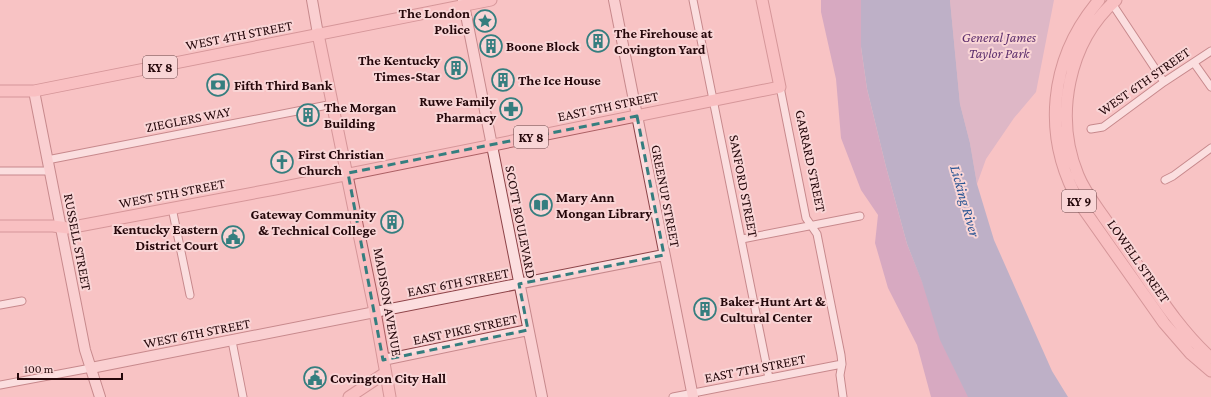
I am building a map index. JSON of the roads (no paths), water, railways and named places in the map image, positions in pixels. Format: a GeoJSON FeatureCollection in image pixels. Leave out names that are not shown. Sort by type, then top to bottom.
{"type":"FeatureCollection","features":[{"type":"Feature","properties":{"kind":"main road","name":"MADISON AVENUE"},"geometry":{"type":"LineString","coordinates":[[312,0],[348,173],[390,397]]}},
{"type":"Feature","properties":{"kind":"main road","name":"KY 8"},"geometry":{"type":"LineString","coordinates":[[318,34],[464,3],[491,0]]}},
{"type":"Feature","properties":{"kind":"main road","name":"GREENUP STREET"},"geometry":{"type":"LineString","coordinates":[[614,0],[692,395]]}},
{"type":"Feature","properties":{"kind":"main road","name":"GARRARD STREET"},"geometry":{"type":"LineString","coordinates":[[762,0],[780,87]]}},
{"type":"Feature","properties":{"kind":"main road","name":"LOWELL STREET"},"geometry":{"type":"LineString","coordinates":[[1099,0],[1087,16],[1072,42],[1063,65],[1059,83],[1055,111],[1055,127],[1064,169],[1072,190],[1080,204],[1164,323],[1190,353],[1211,371]]}},
{"type":"Feature","properties":{"kind":"main road","name":"LOWELL STREET"},"geometry":{"type":"LineString","coordinates":[[1113,1],[1097,19],[1090,31],[1076,60],[1069,86],[1066,113],[1067,127],[1068,140],[1075,166],[1078,176],[1091,199],[1171,312],[1190,338],[1211,358]]}},
{"type":"Feature","properties":{"kind":"main road","name":"SCOTT BOULEVARD"},"geometry":{"type":"LineString","coordinates":[[464,3],[542,397]]}},
{"type":"Feature","properties":{"kind":"main road","name":"WEST 4TH STREET"},"geometry":{"type":"LineString","coordinates":[[0,90],[34,91],[318,34]]}},
{"type":"Feature","properties":{"kind":"main road","name":"EAST 5TH STREET"},"geometry":{"type":"LineString","coordinates":[[348,173],[780,87]]}},
{"type":"Feature","properties":{"kind":"main road","name":"RUSSELL STREET"},"geometry":{"type":"LineString","coordinates":[[34,91],[85,350],[100,397]]}},
{"type":"Feature","properties":{"kind":"main road","name":"WEST 5TH STREET"},"geometry":{"type":"LineString","coordinates":[[0,226],[53,226],[68,228],[348,173]]}},
{"type":"Feature","properties":{"kind":"main road","name":"EAST 6TH STREET"},"geometry":{"type":"LineString","coordinates":[[375,312],[664,255]]}},
{"type":"Feature","properties":{"kind":"main road","name":"WEST 6TH STREET"},"geometry":{"type":"LineString","coordinates":[[91,368],[375,312]]}},
{"type":"Feature","properties":{"kind":"main road","name":"EAST PIKE STREET"},"geometry":{"type":"LineString","coordinates":[[384,360],[528,330]]}},
{"type":"Feature","properties":{"kind":"main road"},"geometry":{"type":"LineString","coordinates":[[350,397],[385,374]]}},
{"type":"Feature","properties":{"kind":"street","name":"SANFORD STREET"},"geometry":{"type":"LineString","coordinates":[[694,0],[769,378]]}},
{"type":"Feature","properties":{"kind":"street"},"geometry":{"type":"LineString","coordinates":[[1113,1],[1164,82]]}},
{"type":"Feature","properties":{"kind":"street","name":"WEST 6TH STREET"},"geometry":{"type":"LineString","coordinates":[[1091,129],[1103,127],[1164,82],[1211,51]]}},
{"type":"Feature","properties":{"kind":"street"},"geometry":{"type":"LineString","coordinates":[[1194,63],[1211,87]]}},
{"type":"Feature","properties":{"kind":"street","name":"GARRARD STREET"},"geometry":{"type":"LineString","coordinates":[[780,87],[806,218],[817,234],[841,354],[842,364],[840,375],[843,397]]}},
{"type":"Feature","properties":{"kind":"street","name":"ZIEGLERS WAY"},"geometry":{"type":"LineString","coordinates":[[47,160],[333,104]]}},
{"type":"Feature","properties":{"kind":"street"},"geometry":{"type":"LineString","coordinates":[[1164,180],[1173,176],[1211,148]]}},
{"type":"Feature","properties":{"kind":"street"},"geometry":{"type":"LineString","coordinates":[[0,171],[49,171]]}},
{"type":"Feature","properties":{"kind":"street"},"geometry":{"type":"LineString","coordinates":[[172,208],[190,294]]}},
{"type":"Feature","properties":{"kind":"street"},"geometry":{"type":"LineString","coordinates":[[742,239],[860,216]]}},
{"type":"Feature","properties":{"kind":"street"},"geometry":{"type":"LineString","coordinates":[[0,305],[22,301]]}},
{"type":"Feature","properties":{"kind":"street"},"geometry":{"type":"LineString","coordinates":[[232,341],[243,397]]}},
{"type":"Feature","properties":{"kind":"street","name":"EAST 7TH STREET"},"geometry":{"type":"LineString","coordinates":[[673,397],[692,395],[842,364]]}},
{"type":"Feature","properties":{"kind":"street","name":"WEST 6TH STREET"},"geometry":{"type":"LineString","coordinates":[[0,386],[91,368]]}},
{"type":"Feature","properties":{"kind":"water","name":"Licking River"},"geometry":{"type":"Polygon","coordinates":[[[861,0],[950,0],[960,104],[970,143],[977,184],[994,240],[1052,371],[1068,397],[968,397],[940,340],[922,282],[907,244],[886,167],[867,89],[861,47],[861,0]]]}},
{"type":"Feature","properties":{"kind":"place","name":"The London Police"},"geometry":{"type":"Point","coordinates":[485,21]}},
{"type":"Feature","properties":{"kind":"place","name":"The Firehouse at Covington Yard"},"geometry":{"type":"Point","coordinates":[598,41]}},
{"type":"Feature","properties":{"kind":"place","name":"Boone Block"},"geometry":{"type":"Point","coordinates":[491,46]}},
{"type":"Feature","properties":{"kind":"place","name":"The Kentucky Times-Star"},"geometry":{"type":"Point","coordinates":[456,68]}},
{"type":"Feature","properties":{"kind":"place","name":"The Ice House"},"geometry":{"type":"Point","coordinates":[503,80]}},
{"type":"Feature","properties":{"kind":"place","name":"Fifth Third Bank"},"geometry":{"type":"Point","coordinates":[218,85]}},
{"type":"Feature","properties":{"kind":"place","name":"Ruwe Family Pharmacy"},"geometry":{"type":"Point","coordinates":[511,109]}},
{"type":"Feature","properties":{"kind":"place","name":"The Morgan Building"},"geometry":{"type":"Point","coordinates":[308,115]}},
{"type":"Feature","properties":{"kind":"place","name":"First Christian Church"},"geometry":{"type":"Point","coordinates":[282,162]}},
{"type":"Feature","properties":{"kind":"place","name":"Mary Ann Mongan Library"},"geometry":{"type":"Point","coordinates":[541,205]}},
{"type":"Feature","properties":{"kind":"place","name":"Gateway Community & Technical College"},"geometry":{"type":"Point","coordinates":[392,222]}},
{"type":"Feature","properties":{"kind":"place","name":"Kentucky Eastern District Court"},"geometry":{"type":"Point","coordinates":[233,237]}},
{"type":"Feature","properties":{"kind":"place","name":"Baker-Hunt Art & Cultural Center"},"geometry":{"type":"Point","coordinates":[705,309]}},
{"type":"Feature","properties":{"kind":"place","name":"Covington City Hall"},"geometry":{"type":"Point","coordinates":[315,378]}},
{"type":"Feature","properties":{"kind":"park label","name":"General James Taylor Park"},"geometry":{"type":"Point","coordinates":[999,46]}}]}
